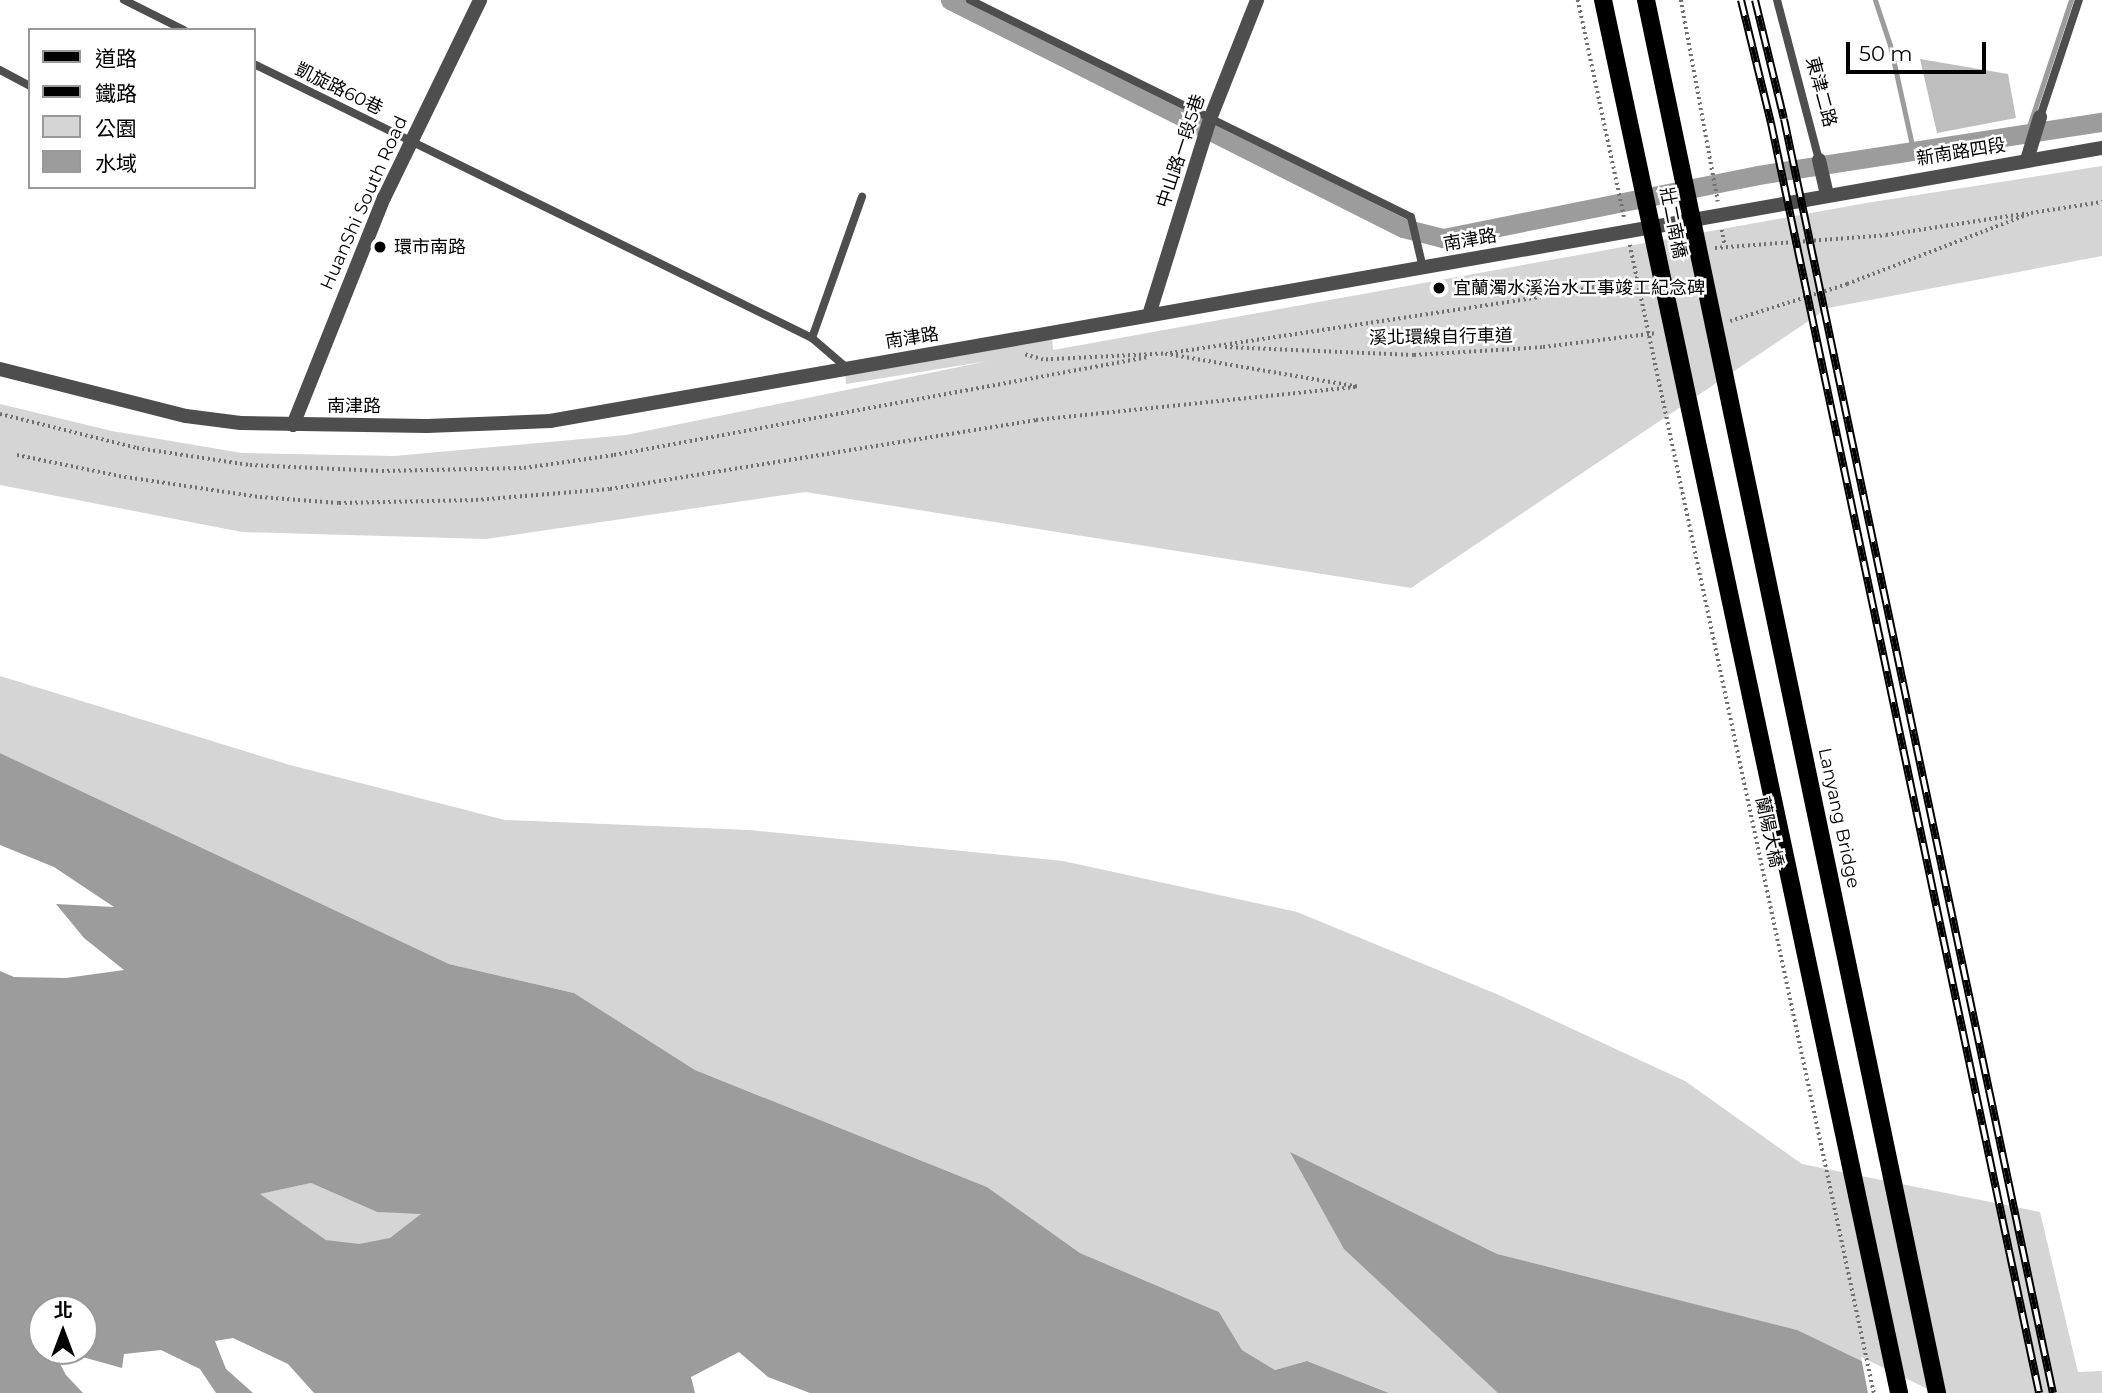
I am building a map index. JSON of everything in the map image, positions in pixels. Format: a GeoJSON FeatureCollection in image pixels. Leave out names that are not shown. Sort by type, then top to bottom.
{"type":"FeatureCollection","features":[{"type":"Feature","properties":{"kind":"main road","name":"壯二南橋"},"geometry":{"type":"LineString","coordinates":[[1603,0],[1899,1393]]}},
{"type":"Feature","properties":{"kind":"main road","name":"壯二南橋"},"geometry":{"type":"LineString","coordinates":[[1646,0],[1681,175],[1706,250]]}},
{"type":"Feature","properties":{"kind":"main road","name":"Lanyang Bridge"},"geometry":{"type":"LineString","coordinates":[[1706,250],[1937,1393]]}},
{"type":"Feature","properties":{"kind":"street","name":"HuanShi South Road"},"geometry":{"type":"LineString","coordinates":[[293,425],[411,141],[480,0]]}},
{"type":"Feature","properties":{"kind":"street","name":"中山路一段5巷"},"geometry":{"type":"LineString","coordinates":[[1149,315],[1209,122],[1257,0]]}},
{"type":"Feature","properties":{"kind":"street"},"geometry":{"type":"LineString","coordinates":[[2027,160],[2040,117]]}},
{"type":"Feature","properties":{"kind":"street","name":"新南路四段"},"geometry":{"type":"LineString","coordinates":[[1827,194],[2102,148]]}},
{"type":"Feature","properties":{"kind":"street","name":"東津二路"},"geometry":{"type":"LineString","coordinates":[[1819,160],[1827,194]]}},
{"type":"Feature","properties":{"kind":"street","name":"南津路"},"geometry":{"type":"LineString","coordinates":[[0,369],[186,416],[293,425],[550,421],[1423,268],[1827,194]]}},
{"type":"Feature","properties":{"kind":"lane"},"geometry":{"type":"LineString","coordinates":[[124,0],[180,28]]}},
{"type":"Feature","properties":{"kind":"lane"},"geometry":{"type":"LineString","coordinates":[[970,0],[1209,122],[1411,217],[1423,268]]}},
{"type":"Feature","properties":{"kind":"lane","name":"東津二路"},"geometry":{"type":"LineString","coordinates":[[1777,0],[1819,160]]}},
{"type":"Feature","properties":{"kind":"lane"},"geometry":{"type":"LineString","coordinates":[[2040,117],[2078,0]]}},
{"type":"Feature","properties":{"kind":"lane","name":"凱旋路60巷"},"geometry":{"type":"LineString","coordinates":[[256,65],[812,338],[847,368]]}},
{"type":"Feature","properties":{"kind":"lane"},"geometry":{"type":"LineString","coordinates":[[0,70],[28,85]]}},
{"type":"Feature","properties":{"kind":"lane"},"geometry":{"type":"LineString","coordinates":[[812,338],[862,197]]}},
{"type":"Feature","properties":{"kind":"path"},"geometry":{"type":"LineString","coordinates":[[1578,0],[1618,186]]}},
{"type":"Feature","properties":{"kind":"path"},"geometry":{"type":"LineString","coordinates":[[1681,0],[1719,211]]}},
{"type":"Feature","properties":{"kind":"path"},"geometry":{"type":"LineString","coordinates":[[1706,250],[1725,245],[1886,234],[2102,202]]}},
{"type":"Feature","properties":{"kind":"path"},"geometry":{"type":"LineString","coordinates":[[1727,321],[1847,284],[2031,213]]}},
{"type":"Feature","properties":{"kind":"path"},"geometry":{"type":"LineString","coordinates":[[1721,222],[1725,245]]}},
{"type":"Feature","properties":{"kind":"path","name":"溪北環線自行車道"},"geometry":{"type":"LineString","coordinates":[[1637,278],[1564,293],[1216,346],[1414,355],[1543,347],[1666,331]]}},
{"type":"Feature","properties":{"kind":"path","name":"蘭陽大橋"},"geometry":{"type":"LineString","coordinates":[[1637,278],[1874,1393]]}},
{"type":"Feature","properties":{"kind":"path"},"geometry":{"type":"LineString","coordinates":[[17,454],[119,476],[260,497],[339,503],[475,500],[610,489],[1036,419],[1357,387],[1163,354],[1043,360],[989,345]]}},
{"type":"Feature","properties":{"kind":"green space"},"geometry":{"type":"Polygon","coordinates":[[[2102,166],[2102,256],[1828,308],[1411,588],[805,492],[486,539],[242,532],[0,485],[0,404],[112,431],[242,453],[394,456],[626,435],[988,361],[846,384],[845,372],[1052,339],[1053,350],[1866,203],[2102,166]]]}},
{"type":"Feature","properties":{"kind":"green space"},"geometry":{"type":"Polygon","coordinates":[[[0,676],[290,765],[505,820],[750,830],[1063,861],[1297,912],[1499,995],[1685,1081],[1802,1164],[2040,1212],[2078,1372],[2102,1371],[2102,1393],[1389,1393],[1307,1361],[1275,1370],[1242,1350],[1219,1312],[1080,1253],[987,1187],[695,1070],[574,993],[449,964],[0,753],[0,676]]]}},
{"type":"Feature","properties":{"kind":"green space"},"geometry":{"type":"Polygon","coordinates":[[[311,1183],[377,1212],[422,1213],[548,1291],[326,1240],[259,1194],[311,1183]]]}},
{"type":"Feature","properties":{"kind":"water"},"geometry":{"type":"Polygon","coordinates":[[[0,753],[449,964],[574,993],[695,1070],[987,1187],[1080,1253],[1219,1312],[1242,1350],[1275,1370],[1307,1361],[1389,1393],[810,1393],[768,1377],[739,1352],[691,1377],[695,1393],[314,1393],[288,1364],[233,1338],[215,1341],[226,1369],[253,1393],[216,1393],[200,1369],[161,1350],[124,1354],[122,1368],[98,1361],[98,1295],[28,1295],[28,1365],[61,1365],[83,1393],[0,1393],[0,971],[14,977],[66,978],[124,970],[84,938],[56,904],[114,907],[54,867],[0,845],[0,753]],[[311,1183],[260,1194],[326,1240],[359,1244],[390,1238],[421,1214],[377,1212],[311,1183]]]}},
{"type":"Feature","properties":{"kind":"water"},"geometry":{"type":"Polygon","coordinates":[[[1290,1152],[1497,1254],[1797,1330],[1928,1393],[1498,1393],[1344,1249],[1290,1152]]]}},
{"type":"Feature","properties":{"kind":"pier"},"geometry":{"type":"Polygon","coordinates":[[[1861,1357],[1930,1390],[1932,1393],[1868,1393],[1861,1357]]]}},
{"type":"Feature","properties":{"kind":"building"},"geometry":{"type":"Polygon","coordinates":[[[1920,59],[2008,74],[2016,118],[1937,133],[1920,59]]]}},
{"type":"Feature","properties":{"kind":"waterway"},"geometry":{"type":"LineString","coordinates":[[950,0],[1403,228],[1443,238],[1758,175],[2102,122]]}},
{"type":"Feature","properties":{"kind":"waterway"},"geometry":{"type":"LineString","coordinates":[[1875,0],[1890,45],[1913,150]]}},
{"type":"Feature","properties":{"kind":"waterway"},"geometry":{"type":"LineString","coordinates":[[2027,132],[2071,0]]}},
{"type":"Feature","properties":{"kind":"railway"},"geometry":{"type":"LineString","coordinates":[[1741,0],[1771,123],[2039,1393]]}},
{"type":"Feature","properties":{"kind":"railway"},"geometry":{"type":"LineString","coordinates":[[1755,0],[1784,119],[2053,1393]]}},
{"type":"Feature","properties":{"kind":"place","name":"環市南路"},"geometry":{"type":"Point","coordinates":[380,247]}},
{"type":"Feature","properties":{"kind":"place","name":"宜蘭濁水溪治水工事竣工紀念碑"},"geometry":{"type":"Point","coordinates":[1439,288]}}]}
